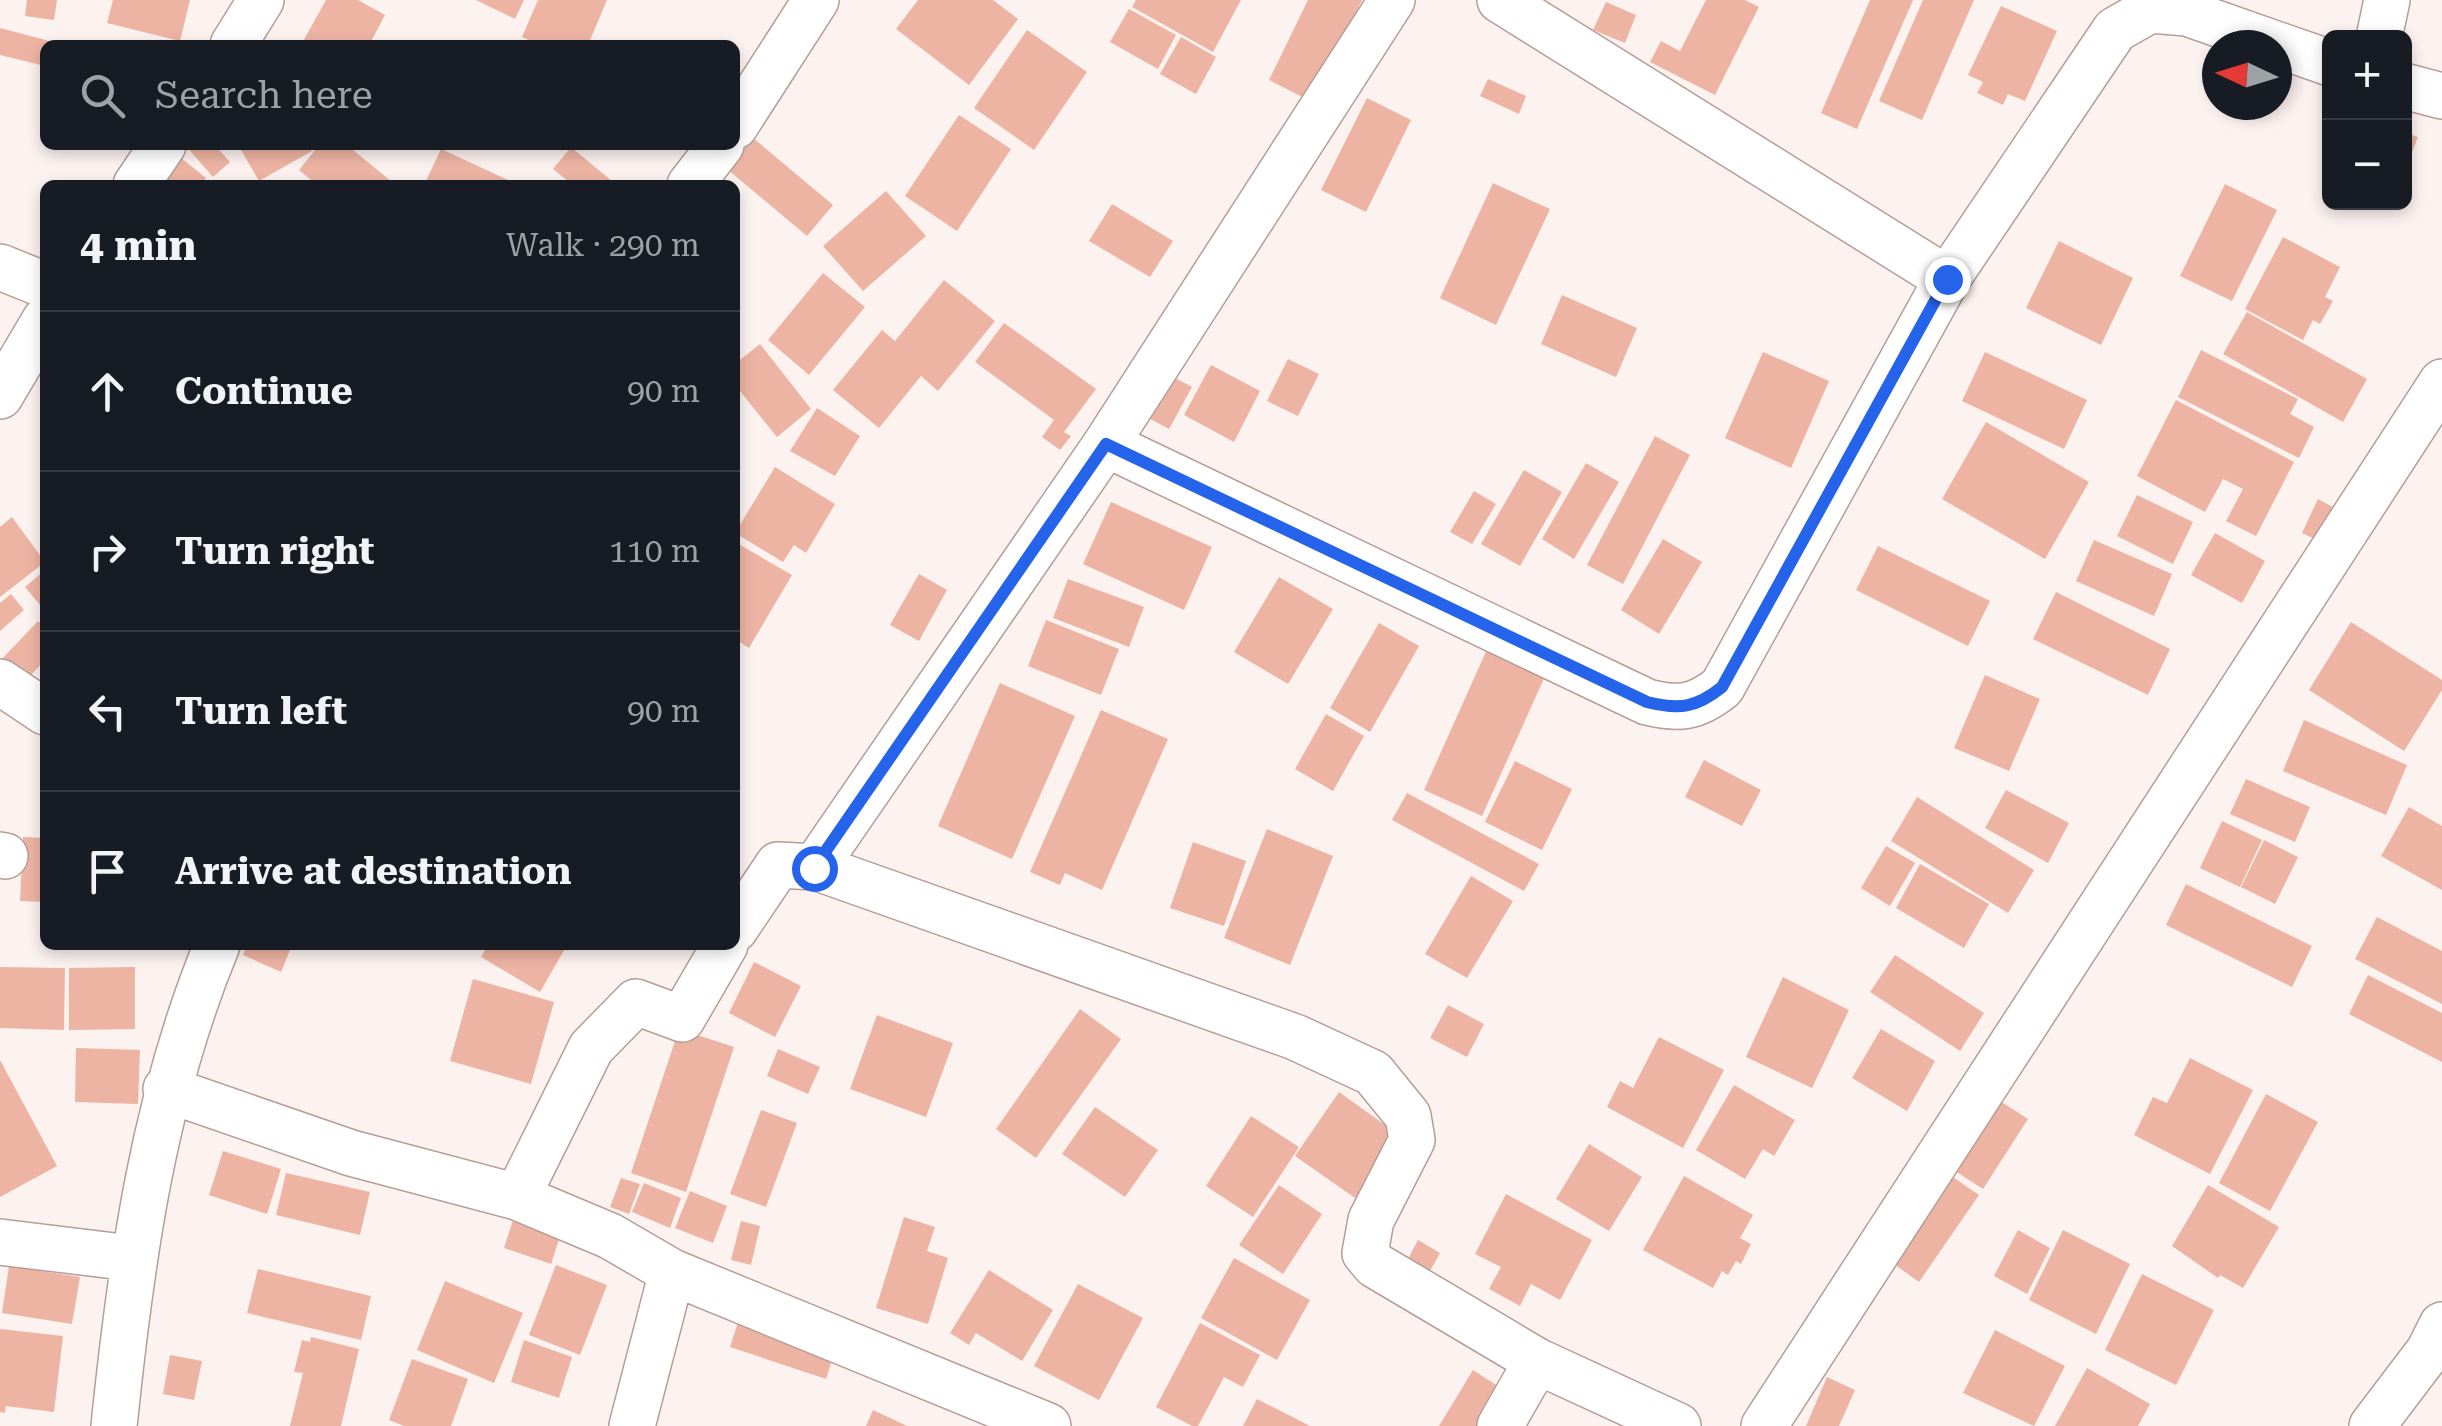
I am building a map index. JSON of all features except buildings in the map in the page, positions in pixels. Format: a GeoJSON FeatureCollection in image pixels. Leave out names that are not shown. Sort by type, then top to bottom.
{"type":"FeatureCollection","features":[{"type":"Feature","properties":{"kind":"street"},"geometry":{"type":"LineString","coordinates":[[235,40],[262,0]]}},
{"type":"Feature","properties":{"kind":"street"},"geometry":{"type":"LineString","coordinates":[[740,118],[816,0]]}},
{"type":"Feature","properties":{"kind":"street"},"geometry":{"type":"LineString","coordinates":[[814,868],[1106,444],[1392,0]]}},
{"type":"Feature","properties":{"kind":"street"},"geometry":{"type":"LineString","coordinates":[[1500,0],[1947,279]]}},
{"type":"Feature","properties":{"kind":"street"},"geometry":{"type":"LineString","coordinates":[[2381,30],[2387,0]]}},
{"type":"Feature","properties":{"kind":"street"},"geometry":{"type":"LineString","coordinates":[[1106,444],[1647,702],[1673,709],[1700,705],[1722,687],[1947,279],[2115,30],[2150,10],[2186,13],[2322,59]]}},
{"type":"Feature","properties":{"kind":"street"},"geometry":{"type":"LineString","coordinates":[[2412,88],[2442,96]]}},
{"type":"Feature","properties":{"kind":"street"},"geometry":{"type":"LineString","coordinates":[[140,180],[160,150]]}},
{"type":"Feature","properties":{"kind":"street"},"geometry":{"type":"LineString","coordinates":[[694,180],[716,150]]}},
{"type":"Feature","properties":{"kind":"street"},"geometry":{"type":"LineString","coordinates":[[0,267],[40,283]]}},
{"type":"Feature","properties":{"kind":"street"},"geometry":{"type":"LineString","coordinates":[[0,396],[40,328]]}},
{"type":"Feature","properties":{"kind":"street"},"geometry":{"type":"LineString","coordinates":[[1764,1426],[2442,382]]}},
{"type":"Feature","properties":{"kind":"street"},"geometry":{"type":"LineString","coordinates":[[0,682],[40,709]]}},
{"type":"Feature","properties":{"kind":"street"},"geometry":{"type":"LineString","coordinates":[[740,922],[778,865],[814,868],[1295,1037],[1373,1074],[1408,1116],[1412,1140],[1371,1220],[1365,1253],[1375,1265],[1537,1361],[1678,1426]]}},
{"type":"Feature","properties":{"kind":"street"},"geometry":{"type":"LineString","coordinates":[[114,1426],[132,1258],[166,1090],[214,950]]}},
{"type":"Feature","properties":{"kind":"street"},"geometry":{"type":"LineString","coordinates":[[517,1197],[592,1048],[636,1002],[682,1020],[722,950]]}},
{"type":"Feature","properties":{"kind":"street"},"geometry":{"type":"LineString","coordinates":[[166,1090],[350,1153],[517,1197],[610,1236],[672,1272],[1048,1426]]}},
{"type":"Feature","properties":{"kind":"street"},"geometry":{"type":"LineString","coordinates":[[0,1242],[132,1258]]}},
{"type":"Feature","properties":{"kind":"street"},"geometry":{"type":"LineString","coordinates":[[632,1426],[672,1272]]}},
{"type":"Feature","properties":{"kind":"street"},"geometry":{"type":"LineString","coordinates":[[2372,1426],[2430,1351],[2442,1325]]}},
{"type":"Feature","properties":{"kind":"street"},"geometry":{"type":"LineString","coordinates":[[1500,1426],[1537,1361]]}},
{"type":"Feature","properties":{"kind":"route"},"geometry":{"type":"LineString","coordinates":[[814,868],[1106,444],[1647,702],[1673,709],[1700,705],[1722,687],[1947,279]]}}]}
